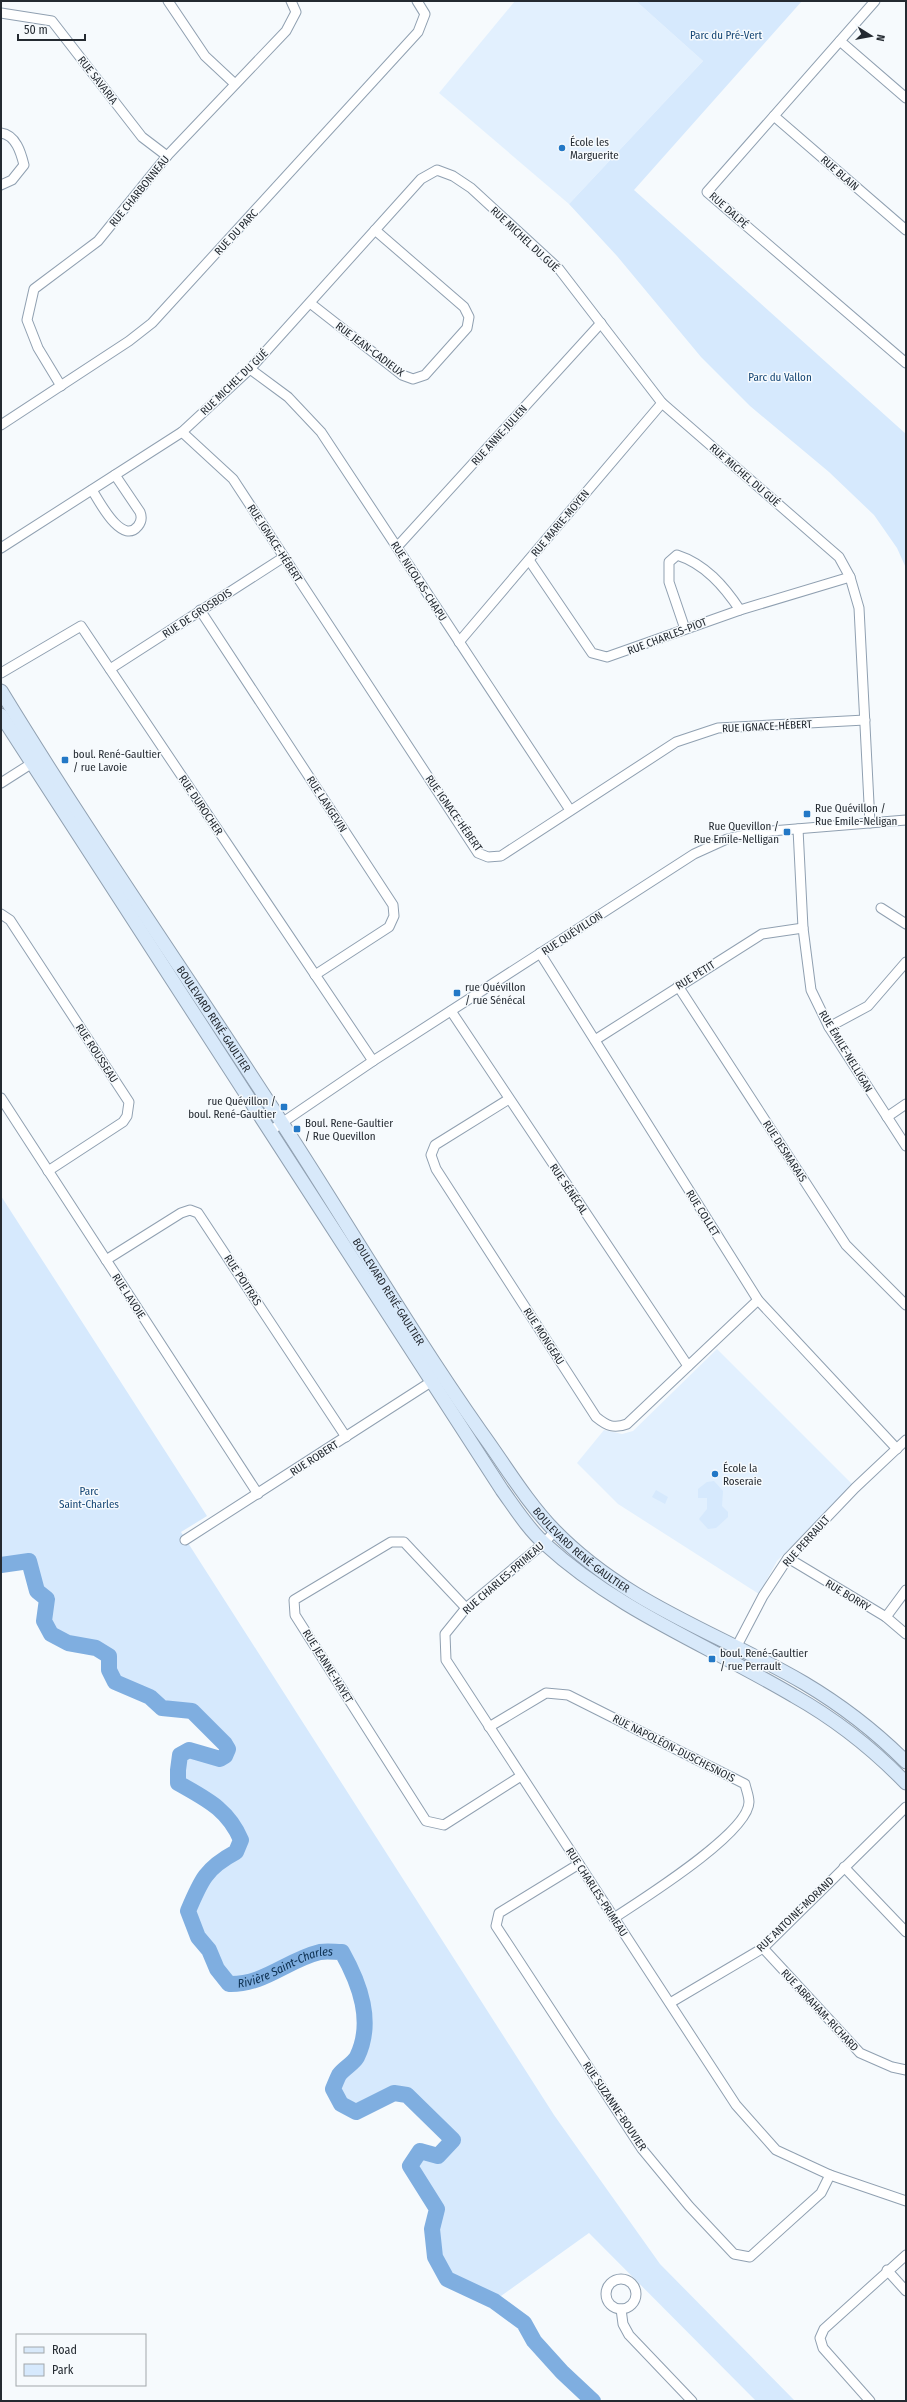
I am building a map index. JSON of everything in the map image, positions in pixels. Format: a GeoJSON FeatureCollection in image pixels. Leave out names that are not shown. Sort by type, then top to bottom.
{"type":"FeatureCollection","features":[{"type":"Feature","properties":{"kind":"street"},"geometry":{"type":"LineString","coordinates":[[168,1],[205,56],[235,84]]}},
{"type":"Feature","properties":{"kind":"street","name":"RUE CHARBONNEAU"},"geometry":{"type":"LineString","coordinates":[[61,386],[38,348],[27,320],[34,289],[98,241],[167,156],[286,31],[296,12],[291,1]]}},
{"type":"Feature","properties":{"kind":"street","name":"RUE DU PARC"},"geometry":{"type":"LineString","coordinates":[[1,425],[61,386],[152,323],[418,32],[425,14],[417,1]]}},
{"type":"Feature","properties":{"kind":"street","name":"RUE DALPÉ"},"geometry":{"type":"LineString","coordinates":[[876,1],[707,192],[906,363]]}},
{"type":"Feature","properties":{"kind":"street","name":"RUE SAVARIA"},"geometry":{"type":"LineString","coordinates":[[1,13],[52,21],[142,137],[167,156]]}},
{"type":"Feature","properties":{"kind":"street"},"geometry":{"type":"LineString","coordinates":[[840,41],[906,98]]}},
{"type":"Feature","properties":{"kind":"street","name":"RUE BLAIN"},"geometry":{"type":"LineString","coordinates":[[774,116],[906,230]]}},
{"type":"Feature","properties":{"kind":"street"},"geometry":{"type":"LineString","coordinates":[[1,132],[5,133],[19,146],[24,165],[12,180],[1,185]]}},
{"type":"Feature","properties":{"kind":"street","name":"RUE MICHEL DU GUÉ"},"geometry":{"type":"LineString","coordinates":[[1,548],[182,432],[250,370],[421,179],[437,170],[453,176],[471,188],[559,269],[662,403],[839,557],[850,576],[859,608],[870,823]]}},
{"type":"Feature","properties":{"kind":"street","name":"RUE JEAN-CADIEUX"},"geometry":{"type":"LineString","coordinates":[[310,303],[402,375],[414,379],[425,375],[462,334],[467,328],[469,317],[464,306],[375,230]]}},
{"type":"Feature","properties":{"kind":"street","name":"RUE ANNE-JULIEN"},"geometry":{"type":"LineString","coordinates":[[397,547],[601,323]]}},
{"type":"Feature","properties":{"kind":"street","name":"RUE NICOLAS-CHAPU"},"geometry":{"type":"LineString","coordinates":[[250,370],[288,397],[321,432],[570,810]]}},
{"type":"Feature","properties":{"kind":"street","name":"RUE MARIE-MOYEN"},"geometry":{"type":"LineString","coordinates":[[459,642],[662,403]]}},
{"type":"Feature","properties":{"kind":"street","name":"RUE IGNACE-HÉBERT"},"geometry":{"type":"LineString","coordinates":[[182,432],[233,479],[478,853],[488,857],[501,856],[676,742],[718,728],[865,720]]}},
{"type":"Feature","properties":{"kind":"street"},"geometry":{"type":"LineString","coordinates":[[92,490],[117,527],[128,531],[136,529],[142,517],[115,475]]}},
{"type":"Feature","properties":{"kind":"street"},"geometry":{"type":"LineString","coordinates":[[685,629],[669,582],[669,562],[677,555],[688,558],[704,569],[724,587],[740,610]]}},
{"type":"Feature","properties":{"kind":"street","name":"RUE DE GROSBOIS"},"geometry":{"type":"LineString","coordinates":[[110,669],[284,557]]}},
{"type":"Feature","properties":{"kind":"street","name":"RUE CHARLES-PIOT"},"geometry":{"type":"LineString","coordinates":[[529,560],[595,655],[607,657],[620,654],[740,610],[850,576]]}},
{"type":"Feature","properties":{"kind":"street","name":"RUE LANGEVIN"},"geometry":{"type":"LineString","coordinates":[[200,610],[393,905],[394,916],[389,927],[315,975]]}},
{"type":"Feature","properties":{"kind":"street","name":"RUE DUROCHER"},"geometry":{"type":"LineString","coordinates":[[1,673],[81,626],[373,1061]]}},
{"type":"Feature","properties":{"kind":"street","name":"BOULEVARD RENÉ-GAULTIER"},"geometry":{"type":"LineString","coordinates":[[1,691],[36,760],[270,1131],[437,1379],[530,1502],[555,1531],[610,1580],[661,1610],[806,1684],[856,1718],[906,1762]]}},
{"type":"Feature","properties":{"kind":"street","name":"BOULEVARD RENÉ-GAULTIER"},"geometry":{"type":"LineString","coordinates":[[1,716],[36,760],[282,1124],[437,1379],[502,1490],[544,1543],[610,1594],[650,1620],[794,1696],[825,1715],[868,1748],[906,1783]]}},
{"type":"Feature","properties":{"kind":"street"},"geometry":{"type":"LineString","coordinates":[[1,783],[36,760]]}},
{"type":"Feature","properties":{"kind":"street","name":"RUE QUÉVILLON"},"geometry":{"type":"LineString","coordinates":[[270,1131],[373,1061],[694,854],[727,839],[759,832],[906,820]]}},
{"type":"Feature","properties":{"kind":"street","name":"RUE ÉMILE-NELLIGAN"},"geometry":{"type":"LineString","coordinates":[[798,829],[803,928],[811,990],[829,1027],[906,1146]]}},
{"type":"Feature","properties":{"kind":"street"},"geometry":{"type":"LineString","coordinates":[[881,908],[906,924]]}},
{"type":"Feature","properties":{"kind":"street","name":"RUE ROUSSEAU"},"geometry":{"type":"LineString","coordinates":[[1,914],[10,920],[129,1102],[127,1116],[123,1122],[48,1171]]}},
{"type":"Feature","properties":{"kind":"street","name":"RUE PETIT"},"geometry":{"type":"LineString","coordinates":[[594,1040],[762,934],[803,928]]}},
{"type":"Feature","properties":{"kind":"street","name":"RUE COLLET"},"geometry":{"type":"LineString","coordinates":[[540,953],[758,1300],[897,1449]]}},
{"type":"Feature","properties":{"kind":"street"},"geometry":{"type":"LineString","coordinates":[[829,1027],[868,1006],[906,962]]}},
{"type":"Feature","properties":{"kind":"street","name":"RUE DESMARAIS"},"geometry":{"type":"LineString","coordinates":[[678,986],[846,1245],[906,1305]]}},
{"type":"Feature","properties":{"kind":"street","name":"RUE SÉNÉCAL"},"geometry":{"type":"LineString","coordinates":[[451,1011],[688,1366]]}},
{"type":"Feature","properties":{"kind":"street","name":"RUE LAVOIE"},"geometry":{"type":"LineString","coordinates":[[1,1098],[258,1494]]}},
{"type":"Feature","properties":{"kind":"street","name":"RUE MONGEAU"},"geometry":{"type":"LineString","coordinates":[[509,1099],[435,1146],[431,1155],[436,1170],[596,1417],[607,1425],[617,1428],[627,1424],[758,1300]]}},
{"type":"Feature","properties":{"kind":"street"},"geometry":{"type":"LineString","coordinates":[[887,1118],[906,1104]]}},
{"type":"Feature","properties":{"kind":"street","name":"RUE POITRAS"},"geometry":{"type":"LineString","coordinates":[[106,1260],[181,1213],[190,1210],[198,1213],[346,1438]]}},
{"type":"Feature","properties":{"kind":"street","name":"RUE ROBERT"},"geometry":{"type":"LineString","coordinates":[[185,1540],[437,1379]]}},
{"type":"Feature","properties":{"kind":"street","name":"RUE PERRAULT"},"geometry":{"type":"LineString","coordinates":[[729,1661],[763,1596],[788,1558],[855,1488],[906,1440]]}},
{"type":"Feature","properties":{"kind":"street","name":"RUE CHARLES-PRIMEAU"},"geometry":{"type":"LineString","coordinates":[[555,1531],[544,1543],[466,1608],[445,1634],[446,1660],[736,2105],[776,2150],[830,2175],[906,2201]]}},
{"type":"Feature","properties":{"kind":"street","name":"RUE JEANNE-HAYET"},"geometry":{"type":"LineString","coordinates":[[466,1608],[404,1542],[391,1542],[294,1600],[295,1614],[426,1821],[444,1825],[521,1776]]}},
{"type":"Feature","properties":{"kind":"street","name":"RUE BORRY"},"geometry":{"type":"LineString","coordinates":[[788,1558],[886,1618],[906,1634]]}},
{"type":"Feature","properties":{"kind":"street"},"geometry":{"type":"LineString","coordinates":[[886,1618],[906,1590]]}},
{"type":"Feature","properties":{"kind":"street","name":"RUE NAPOLÉON-DUSCHESNOIS"},"geometry":{"type":"LineString","coordinates":[[489,1727],[546,1693],[568,1695],[745,1784],[749,1803],[739,1824],[682,1873],[614,1918]]}},
{"type":"Feature","properties":{"kind":"street","name":"RUE ANTOINE-MORAND"},"geometry":{"type":"LineString","coordinates":[[670,2003],[763,1948],[906,1807]]}},
{"type":"Feature","properties":{"kind":"street","name":"RUE SUZANNE-BOUVIER"},"geometry":{"type":"LineString","coordinates":[[579,1864],[499,1914],[496,1926],[647,2155],[689,2206],[734,2254],[750,2257],[821,2193],[830,2175]]}},
{"type":"Feature","properties":{"kind":"street"},"geometry":{"type":"LineString","coordinates":[[844,1867],[906,1932]]}},
{"type":"Feature","properties":{"kind":"street","name":"RUE ABRAHAM-RICHARD"},"geometry":{"type":"LineString","coordinates":[[763,1948],[860,2053],[892,2067],[906,2070]]}},
{"type":"Feature","properties":{"kind":"street"},"geometry":{"type":"LineString","coordinates":[[870,2401],[823,2348],[820,2338],[824,2329],[906,2255]]}},
{"type":"Feature","properties":{"kind":"street"},"geometry":{"type":"LineString","coordinates":[[888,2270],[906,2291]]}},
{"type":"Feature","properties":{"kind":"street"},"geometry":{"type":"LineString","coordinates":[[621,2309],[623,2324],[629,2335],[692,2401]]}},
{"type":"Feature","properties":{"kind":"shaded area","name":"École les Marguerite"},"geometry":{"type":"Polygon","coordinates":[[[515,1],[636,1],[703,61],[569,204],[439,93],[515,1]]]}},
{"type":"Feature","properties":{"kind":"shaded area","name":"École la Roseraie"},"geometry":{"type":"Polygon","coordinates":[[[717,1349],[853,1485],[777,1561],[759,1594],[618,1504],[577,1463],[604,1430],[622,1434],[633,1431],[717,1349]]]}},
{"type":"Feature","properties":{"kind":"green space","name":"Parc du Vallon"},"geometry":{"type":"Polygon","coordinates":[[[636,1],[802,1],[634,190],[906,434],[906,568],[897,548],[874,515],[829,472],[750,406],[701,357],[617,256],[569,204],[703,61],[636,1]]]}},
{"type":"Feature","properties":{"kind":"green space","name":"Parc Saint-Charles"},"geometry":{"type":"Polygon","coordinates":[[[1,1196],[207,1516],[181,1532],[554,2115],[660,2264],[795,2401],[756,2401],[589,2233],[494,2301],[447,2279],[435,2257],[432,2229],[437,2209],[410,2166],[420,2151],[438,2156],[453,2140],[407,2095],[394,2093],[356,2112],[341,2104],[333,2089],[339,2075],[357,2057],[362,2044],[364,2030],[363,2003],[349,1964],[342,1952],[320,1952],[254,1981],[242,1983],[229,1984],[217,1969],[209,1950],[198,1937],[188,1911],[201,1883],[206,1876],[218,1864],[236,1852],[241,1840],[230,1820],[223,1813],[207,1800],[178,1783],[178,1770],[180,1755],[189,1750],[220,1759],[225,1756],[228,1749],[225,1744],[192,1711],[162,1708],[150,1697],[115,1682],[109,1670],[109,1656],[96,1648],[68,1643],[51,1634],[44,1621],[47,1599],[37,1591],[29,1561],[1,1565],[1,1196]]]}},
{"type":"Feature","properties":{"kind":"green space"},"geometry":{"type":"Polygon","coordinates":[[[714,1481],[723,1491],[722,1506],[728,1512],[728,1517],[716,1528],[708,1529],[699,1519],[707,1509],[707,1498],[698,1498],[698,1489],[707,1482],[714,1481]]]}},
{"type":"Feature","properties":{"kind":"green space"},"geometry":{"type":"Polygon","coordinates":[[[656,1490],[668,1497],[665,1504],[652,1497],[656,1490]]]}},
{"type":"Feature","properties":{"kind":"waterway","name":"Rivière Saint-Charles"},"geometry":{"type":"LineString","coordinates":[[1,1565],[29,1561],[37,1591],[47,1599],[44,1621],[51,1634],[68,1643],[96,1648],[109,1656],[109,1670],[115,1682],[150,1697],[162,1708],[192,1711],[225,1744],[228,1749],[225,1756],[220,1759],[189,1750],[180,1755],[178,1783],[207,1800],[223,1813],[230,1820],[241,1840],[236,1852],[218,1864],[206,1876],[201,1883],[188,1911],[198,1937],[209,1950],[217,1969],[229,1984],[253,1981],[320,1952],[342,1952],[349,1964],[363,2003],[364,2030],[362,2044],[357,2057],[339,2075],[333,2089],[341,2104],[356,2112],[394,2093],[407,2095],[453,2140],[438,2156],[420,2151],[410,2166],[437,2209],[432,2229],[435,2257],[447,2279],[494,2301],[524,2323],[534,2341],[562,2372],[593,2401]]}},
{"type":"Feature","properties":{"kind":"place","name":"École les Marguerite"},"geometry":{"type":"Point","coordinates":[562,148]}},
{"type":"Feature","properties":{"kind":"place","name":"boul. René-Gaultier / rue Lavoie"},"geometry":{"type":"Point","coordinates":[65,760]}},
{"type":"Feature","properties":{"kind":"place","name":"Rue Quévillon / Rue Emile-Neligan"},"geometry":{"type":"Point","coordinates":[807,814]}},
{"type":"Feature","properties":{"kind":"place","name":"Rue Quevillon / Rue Emile-Nelligan"},"geometry":{"type":"Point","coordinates":[787,832]}},
{"type":"Feature","properties":{"kind":"place","name":"rue Quévillon / rue Sénécal"},"geometry":{"type":"Point","coordinates":[457,993]}},
{"type":"Feature","properties":{"kind":"place","name":"rue Quévillon / boul. René-Gaultier"},"geometry":{"type":"Point","coordinates":[284,1107]}},
{"type":"Feature","properties":{"kind":"place","name":"Boul. Rene-Gaultier / Rue Quevillon"},"geometry":{"type":"Point","coordinates":[297,1129]}},
{"type":"Feature","properties":{"kind":"place","name":"École la Roseraie"},"geometry":{"type":"Point","coordinates":[715,1474]}},
{"type":"Feature","properties":{"kind":"place","name":"boul. René-Gaultier / rue Perrault"},"geometry":{"type":"Point","coordinates":[712,1659]}},
{"type":"Feature","properties":{"kind":"park label","name":"Parc du Pré-Vert"},"geometry":{"type":"Point","coordinates":[726,35]}}]}
